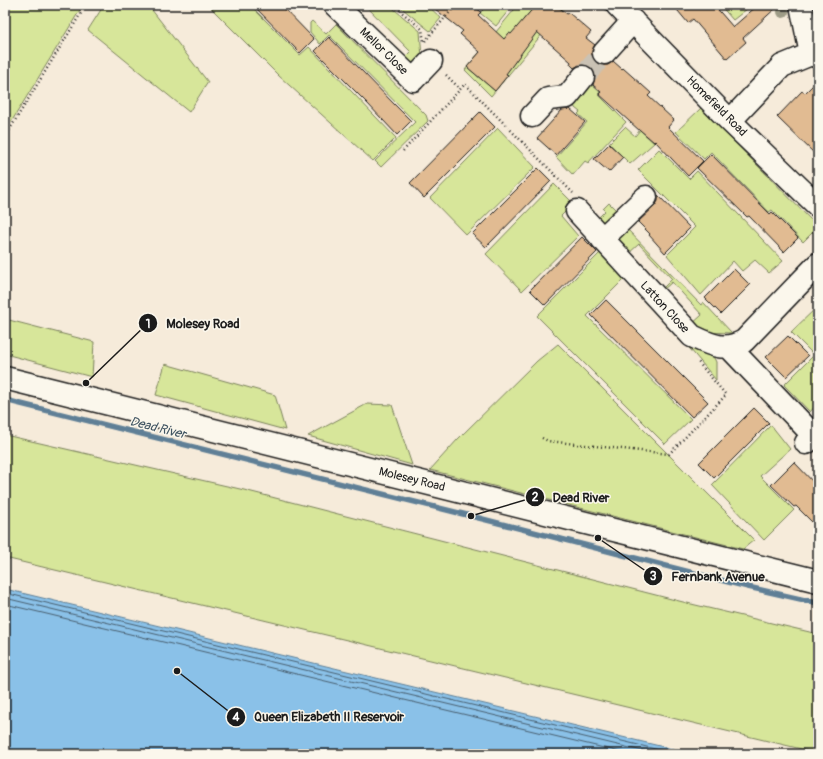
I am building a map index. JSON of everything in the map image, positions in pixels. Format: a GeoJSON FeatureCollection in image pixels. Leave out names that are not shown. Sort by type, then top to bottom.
{"type":"FeatureCollection","features":[{"type":"Feature","properties":{"kind":"street","name":"Mellor Close"},"geometry":{"type":"LineString","coordinates":[[335,5],[413,80],[428,52]]}},
{"type":"Feature","properties":{"kind":"street","name":"Homefield Road"},"geometry":{"type":"LineString","coordinates":[[617,5],[730,121],[818,206]]}},
{"type":"Feature","properties":{"kind":"street"},"geometry":{"type":"LineString","coordinates":[[730,121],[782,66],[815,55],[801,5]]}},
{"type":"Feature","properties":{"kind":"street"},"geometry":{"type":"LineString","coordinates":[[604,53],[633,22]]}},
{"type":"Feature","properties":{"kind":"street"},"geometry":{"type":"LineString","coordinates":[[532,116],[548,99],[567,97],[583,77]]}},
{"type":"Feature","properties":{"kind":"street"},"geometry":{"type":"LineString","coordinates":[[602,239],[646,197]]}},
{"type":"Feature","properties":{"kind":"street","name":"Latton Close"},"geometry":{"type":"LineString","coordinates":[[577,211],[692,336],[708,344],[729,347]]}},
{"type":"Feature","properties":{"kind":"street"},"geometry":{"type":"LineString","coordinates":[[806,443],[814,436],[729,347],[744,341],[818,264]]}},
{"type":"Feature","properties":{"kind":"street","name":"Molesey Road"},"geometry":{"type":"LineString","coordinates":[[5,378],[818,581]]}},
{"type":"Feature","properties":{"kind":"path"},"geometry":{"type":"LineString","coordinates":[[5,137],[86,5]]}},
{"type":"Feature","properties":{"kind":"path"},"geometry":{"type":"LineString","coordinates":[[393,5],[422,29],[428,52]]}},
{"type":"Feature","properties":{"kind":"path"},"geometry":{"type":"LineString","coordinates":[[428,52],[456,5]]}},
{"type":"Feature","properties":{"kind":"path"},"geometry":{"type":"LineString","coordinates":[[403,151],[465,84],[581,201],[574,208],[577,211]]}},
{"type":"Feature","properties":{"kind":"path"},"geometry":{"type":"LineString","coordinates":[[542,438],[548,441],[669,454],[726,395],[696,359]]}},
{"type":"Feature","properties":{"kind":"green space"},"geometry":{"type":"Polygon","coordinates":[[[5,5],[83,5],[5,132],[5,5]]]}},
{"type":"Feature","properties":{"kind":"green space"},"geometry":{"type":"Polygon","coordinates":[[[104,5],[148,5],[208,82],[189,112],[88,30],[104,5]]]}},
{"type":"Feature","properties":{"kind":"green space"},"geometry":{"type":"Polygon","coordinates":[[[208,5],[250,5],[300,55],[309,47],[396,138],[373,161],[279,76],[208,5]]]}},
{"type":"Feature","properties":{"kind":"green space"},"geometry":{"type":"Polygon","coordinates":[[[365,5],[389,5],[420,31],[422,58],[412,63],[402,61],[411,52],[365,5]]]}},
{"type":"Feature","properties":{"kind":"green space"},"geometry":{"type":"Polygon","coordinates":[[[398,5],[427,5],[441,18],[430,31],[398,5]]]}},
{"type":"Feature","properties":{"kind":"green space"},"geometry":{"type":"Polygon","coordinates":[[[477,5],[513,5],[496,26],[480,13],[483,10],[477,5]]]}},
{"type":"Feature","properties":{"kind":"green space"},"geometry":{"type":"Polygon","coordinates":[[[518,5],[536,5],[523,20],[537,32],[559,7],[556,5],[566,5],[491,96],[465,70],[467,67],[495,91],[508,75],[480,52],[475,58],[518,5]]]}},
{"type":"Feature","properties":{"kind":"green space"},"geometry":{"type":"Polygon","coordinates":[[[720,5],[752,5],[733,20],[720,5]]]}},
{"type":"Feature","properties":{"kind":"green space"},"geometry":{"type":"Polygon","coordinates":[[[312,21],[326,34],[336,24],[426,115],[428,121],[381,167],[375,161],[415,122],[329,35],[320,44],[310,32],[310,23],[312,21]]]}},
{"type":"Feature","properties":{"kind":"green space"},"geometry":{"type":"Polygon","coordinates":[[[586,80],[600,92],[598,94],[626,122],[588,163],[585,161],[573,175],[556,157],[587,122],[578,114],[580,112],[575,108],[571,98],[586,80]]]}},
{"type":"Feature","properties":{"kind":"green space"},"geometry":{"type":"Polygon","coordinates":[[[701,108],[818,227],[803,242],[772,210],[769,212],[711,152],[704,159],[676,132],[701,108]]]}},
{"type":"Feature","properties":{"kind":"green space"},"geometry":{"type":"Polygon","coordinates":[[[625,127],[635,136],[640,130],[654,143],[630,164],[609,143],[625,127]]]}},
{"type":"Feature","properties":{"kind":"green space"},"geometry":{"type":"Polygon","coordinates":[[[498,128],[535,167],[466,235],[430,198],[498,128]]]}},
{"type":"Feature","properties":{"kind":"green space"},"geometry":{"type":"Polygon","coordinates":[[[659,149],[689,179],[697,171],[783,261],[769,273],[755,260],[742,271],[733,261],[701,295],[667,255],[695,227],[638,170],[659,149]]]}},
{"type":"Feature","properties":{"kind":"green space"},"geometry":{"type":"Polygon","coordinates":[[[554,184],[571,201],[572,205],[561,216],[578,236],[522,291],[486,254],[554,184]]]}},
{"type":"Feature","properties":{"kind":"green space"},"geometry":{"type":"Polygon","coordinates":[[[609,203],[619,213],[605,225],[595,221],[605,211],[603,209],[609,203]]]}},
{"type":"Feature","properties":{"kind":"green space"},"geometry":{"type":"Polygon","coordinates":[[[624,226],[701,305],[703,302],[732,333],[701,332],[691,325],[702,315],[672,282],[662,291],[661,290],[672,279],[639,244],[628,254],[617,240],[624,226]]]}},
{"type":"Feature","properties":{"kind":"green space"},"geometry":{"type":"Polygon","coordinates":[[[600,253],[625,278],[587,316],[691,419],[665,444],[537,316],[600,253]]]}},
{"type":"Feature","properties":{"kind":"green space"},"geometry":{"type":"Polygon","coordinates":[[[818,306],[818,403],[810,412],[784,385],[814,355],[791,332],[818,306]]]}},
{"type":"Feature","properties":{"kind":"green space"},"geometry":{"type":"Polygon","coordinates":[[[5,319],[94,342],[92,377],[5,354],[5,319]]]}},
{"type":"Feature","properties":{"kind":"green space"},"geometry":{"type":"Polygon","coordinates":[[[680,337],[713,356],[716,362],[716,380],[680,337]]]}},
{"type":"Feature","properties":{"kind":"green space"},"geometry":{"type":"Polygon","coordinates":[[[558,344],[754,540],[743,549],[430,470],[458,439],[537,361],[558,344]]]}},
{"type":"Feature","properties":{"kind":"green space"},"geometry":{"type":"Polygon","coordinates":[[[165,364],[275,395],[285,430],[156,395],[165,364]]]}},
{"type":"Feature","properties":{"kind":"green space"},"geometry":{"type":"Polygon","coordinates":[[[367,404],[392,405],[412,465],[308,436],[367,404]]]}},
{"type":"Feature","properties":{"kind":"green space"},"geometry":{"type":"Polygon","coordinates":[[[771,425],[790,449],[760,476],[794,510],[764,540],[712,485],[771,425]]]}},
{"type":"Feature","properties":{"kind":"green space"},"geometry":{"type":"Polygon","coordinates":[[[5,435],[240,489],[687,603],[818,634],[818,753],[5,558],[5,435]]]}},
{"type":"Feature","properties":{"kind":"water"},"geometry":{"type":"Polygon","coordinates":[[[5,589],[693,754],[5,754],[5,589]]]}},
{"type":"Feature","properties":{"kind":"building"},"geometry":{"type":"Polygon","coordinates":[[[253,5],[281,5],[314,39],[300,53],[253,5]]]}},
{"type":"Feature","properties":{"kind":"building"},"geometry":{"type":"Polygon","coordinates":[[[430,5],[473,5],[481,12],[478,15],[504,39],[509,33],[511,34],[536,5],[556,5],[567,14],[569,13],[591,32],[586,38],[595,45],[592,51],[592,56],[595,62],[602,65],[608,65],[613,61],[651,93],[648,96],[674,120],[668,127],[703,161],[688,176],[655,141],[654,142],[640,131],[599,94],[601,92],[593,85],[595,73],[591,68],[584,65],[579,65],[574,68],[570,64],[571,62],[537,32],[506,74],[508,75],[495,91],[467,67],[480,52],[460,34],[463,31],[430,5]]]}},
{"type":"Feature","properties":{"kind":"building"},"geometry":{"type":"Polygon","coordinates":[[[673,5],[714,5],[733,27],[758,5],[779,5],[743,38],[746,42],[727,59],[693,19],[688,23],[673,5]]]}},
{"type":"Feature","properties":{"kind":"building"},"geometry":{"type":"Polygon","coordinates":[[[329,37],[411,121],[397,135],[315,51],[329,37]]]}},
{"type":"Feature","properties":{"kind":"building"},"geometry":{"type":"Polygon","coordinates":[[[818,80],[818,157],[777,117],[802,91],[805,93],[818,80]]]}},
{"type":"Feature","properties":{"kind":"building"},"geometry":{"type":"Polygon","coordinates":[[[570,109],[585,122],[556,155],[537,138],[562,110],[570,109]]]}},
{"type":"Feature","properties":{"kind":"building"},"geometry":{"type":"Polygon","coordinates":[[[480,112],[495,127],[424,198],[410,183],[480,112]]]}},
{"type":"Feature","properties":{"kind":"building"},"geometry":{"type":"Polygon","coordinates":[[[609,144],[623,157],[609,172],[594,159],[609,144]]]}},
{"type":"Feature","properties":{"kind":"building"},"geometry":{"type":"Polygon","coordinates":[[[711,154],[770,214],[772,212],[798,238],[784,252],[749,216],[747,217],[697,168],[711,154]]]}},
{"type":"Feature","properties":{"kind":"building"},"geometry":{"type":"Polygon","coordinates":[[[538,168],[551,181],[486,247],[472,234],[538,168]]]}},
{"type":"Feature","properties":{"kind":"building"},"geometry":{"type":"Polygon","coordinates":[[[658,195],[690,228],[665,253],[638,222],[655,206],[658,201],[658,195]]]}},
{"type":"Feature","properties":{"kind":"building"},"geometry":{"type":"Polygon","coordinates":[[[582,237],[597,252],[545,305],[530,290],[582,237]]]}},
{"type":"Feature","properties":{"kind":"building"},"geometry":{"type":"Polygon","coordinates":[[[734,269],[750,285],[721,314],[705,298],[734,269]]]}},
{"type":"Feature","properties":{"kind":"building"},"geometry":{"type":"Polygon","coordinates":[[[606,300],[708,402],[692,417],[591,315],[606,300]]]}},
{"type":"Feature","properties":{"kind":"building"},"geometry":{"type":"Polygon","coordinates":[[[788,336],[808,356],[786,377],[766,357],[788,336]]]}},
{"type":"Feature","properties":{"kind":"building"},"geometry":{"type":"Polygon","coordinates":[[[754,408],[769,423],[714,478],[699,463],[754,408]]]}},
{"type":"Feature","properties":{"kind":"building"},"geometry":{"type":"Polygon","coordinates":[[[794,462],[818,487],[818,528],[796,506],[794,507],[771,485],[794,462]]]}},
{"type":"Feature","properties":{"kind":"waterway","name":"Dead River"},"geometry":{"type":"LineString","coordinates":[[5,400],[471,516],[748,587],[818,603]]}},
{"type":"Feature","properties":{"kind":"tunnel"},"geometry":{"type":"LineString","coordinates":[[583,77],[604,53]]}},
{"type":"Feature","properties":{"kind":"place","name":"Molesey Road"},"geometry":{"type":"Point","coordinates":[86,383]}},
{"type":"Feature","properties":{"kind":"place","name":"Dead River"},"geometry":{"type":"Point","coordinates":[471,516]}},
{"type":"Feature","properties":{"kind":"place","name":"Fernbank Avenue"},"geometry":{"type":"Point","coordinates":[598,538]}},
{"type":"Feature","properties":{"kind":"place","name":"Queen Elizabeth II Reservoir"},"geometry":{"type":"Point","coordinates":[177,671]}}]}
